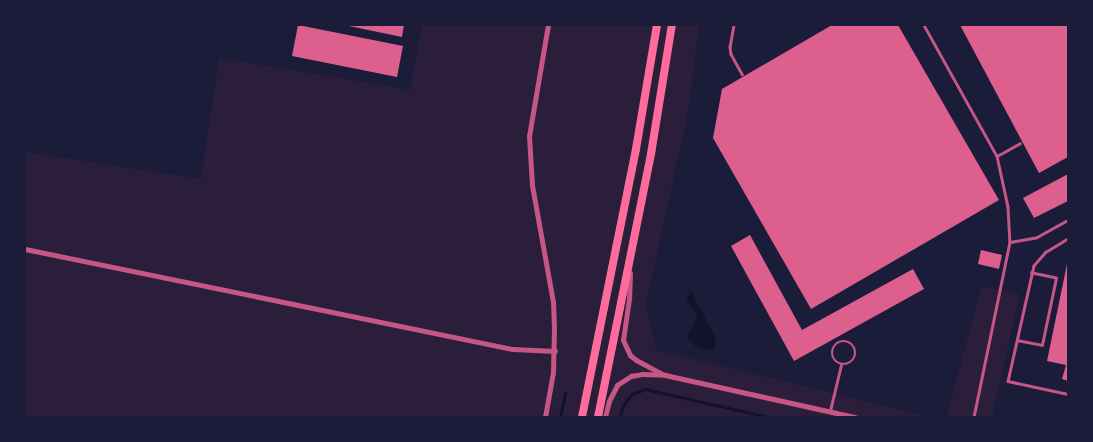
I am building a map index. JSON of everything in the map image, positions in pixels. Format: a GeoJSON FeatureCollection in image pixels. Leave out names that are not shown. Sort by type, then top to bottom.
{"type":"FeatureCollection","features":[{"type":"Feature","properties":{"kind":"main road"},"geometry":{"type":"LineString","coordinates":[[582,417],[636,149],[656,25]]}},
{"type":"Feature","properties":{"kind":"main road"},"geometry":{"type":"LineString","coordinates":[[598,417],[651,154],[672,25]]}},
{"type":"Feature","properties":{"kind":"street"},"geometry":{"type":"LineString","coordinates":[[545,417],[555,351],[552,302],[529,161],[533,104],[548,25]]}},
{"type":"Feature","properties":{"kind":"street"},"geometry":{"type":"LineString","coordinates":[[25,248],[514,349],[555,351]]}},
{"type":"Feature","properties":{"kind":"street"},"geometry":{"type":"LineString","coordinates":[[630,254],[629,299],[624,340],[630,355],[665,375]]}},
{"type":"Feature","properties":{"kind":"street"},"geometry":{"type":"LineString","coordinates":[[605,417],[609,401],[617,385],[623,380],[642,374],[665,375],[855,417]]}},
{"type":"Feature","properties":{"kind":"lane"},"geometry":{"type":"LineString","coordinates":[[734,25],[730,47],[731,54],[742,74]]}},
{"type":"Feature","properties":{"kind":"lane"},"geometry":{"type":"LineString","coordinates":[[924,25],[997,156],[1007,199],[1010,242],[974,417]]}},
{"type":"Feature","properties":{"kind":"lane"},"geometry":{"type":"LineString","coordinates":[[997,156],[1020,143]]}},
{"type":"Feature","properties":{"kind":"lane"},"geometry":{"type":"LineString","coordinates":[[1010,242],[1037,237],[1068,220]]}},
{"type":"Feature","properties":{"kind":"lane"},"geometry":{"type":"LineString","coordinates":[[1068,239],[1040,257],[1032,273],[1008,381],[1068,394]]}},
{"type":"Feature","properties":{"kind":"lane"},"geometry":{"type":"LineString","coordinates":[[1017,340],[1042,345],[1056,278],[1032,273]]}},
{"type":"Feature","properties":{"kind":"lane"},"geometry":{"type":"LineString","coordinates":[[846,341],[852,344],[856,355],[849,364],[841,364],[834,360],[832,352],[838,343],[846,341]]}},
{"type":"Feature","properties":{"kind":"lane"},"geometry":{"type":"LineString","coordinates":[[830,411],[841,364]]}},
{"type":"Feature","properties":{"kind":"shaded area"},"geometry":{"type":"Polygon","coordinates":[[[422,25],[699,25],[689,107],[646,305],[656,350],[929,417],[25,417],[25,152],[201,179],[219,58],[410,90],[422,25]]]}},
{"type":"Feature","properties":{"kind":"shaded area"},"geometry":{"type":"Polygon","coordinates":[[[981,286],[1020,294],[992,417],[947,417],[981,286]]]}},
{"type":"Feature","properties":{"kind":"shaded area"},"geometry":{"type":"Polygon","coordinates":[[[691,291],[716,339],[714,349],[710,350],[695,346],[687,338],[697,316],[694,308],[686,302],[691,291]]]}},
{"type":"Feature","properties":{"kind":"building"},"geometry":{"type":"Polygon","coordinates":[[[298,25],[403,46],[397,77],[292,56],[298,25]]]}},
{"type":"Feature","properties":{"kind":"building"},"geometry":{"type":"Polygon","coordinates":[[[344,25],[404,25],[402,37],[344,25]]]}},
{"type":"Feature","properties":{"kind":"building"},"geometry":{"type":"Polygon","coordinates":[[[832,25],[898,25],[999,200],[811,309],[713,138],[722,89],[832,25]]]}},
{"type":"Feature","properties":{"kind":"building"},"geometry":{"type":"Polygon","coordinates":[[[960,25],[1068,25],[1068,157],[1039,173],[960,25]]]}},
{"type":"Feature","properties":{"kind":"building"},"geometry":{"type":"Polygon","coordinates":[[[1068,174],[1068,201],[1034,218],[1023,198],[1068,174]]]}},
{"type":"Feature","properties":{"kind":"building"},"geometry":{"type":"Polygon","coordinates":[[[750,235],[802,330],[913,269],[924,289],[794,361],[731,246],[750,235]]]}},
{"type":"Feature","properties":{"kind":"building"},"geometry":{"type":"Polygon","coordinates":[[[981,250],[1002,255],[999,269],[978,264],[981,250]]]}},
{"type":"Feature","properties":{"kind":"building"},"geometry":{"type":"Polygon","coordinates":[[[1067,264],[1068,381],[1062,379],[1066,365],[1047,361],[1067,264]]]}},
{"type":"Feature","properties":{"kind":"waterway"},"geometry":{"type":"LineString","coordinates":[[620,417],[623,405],[632,394],[645,389],[768,417]]}},
{"type":"Feature","properties":{"kind":"waterway"},"geometry":{"type":"LineString","coordinates":[[560,417],[565,393]]}}]}
